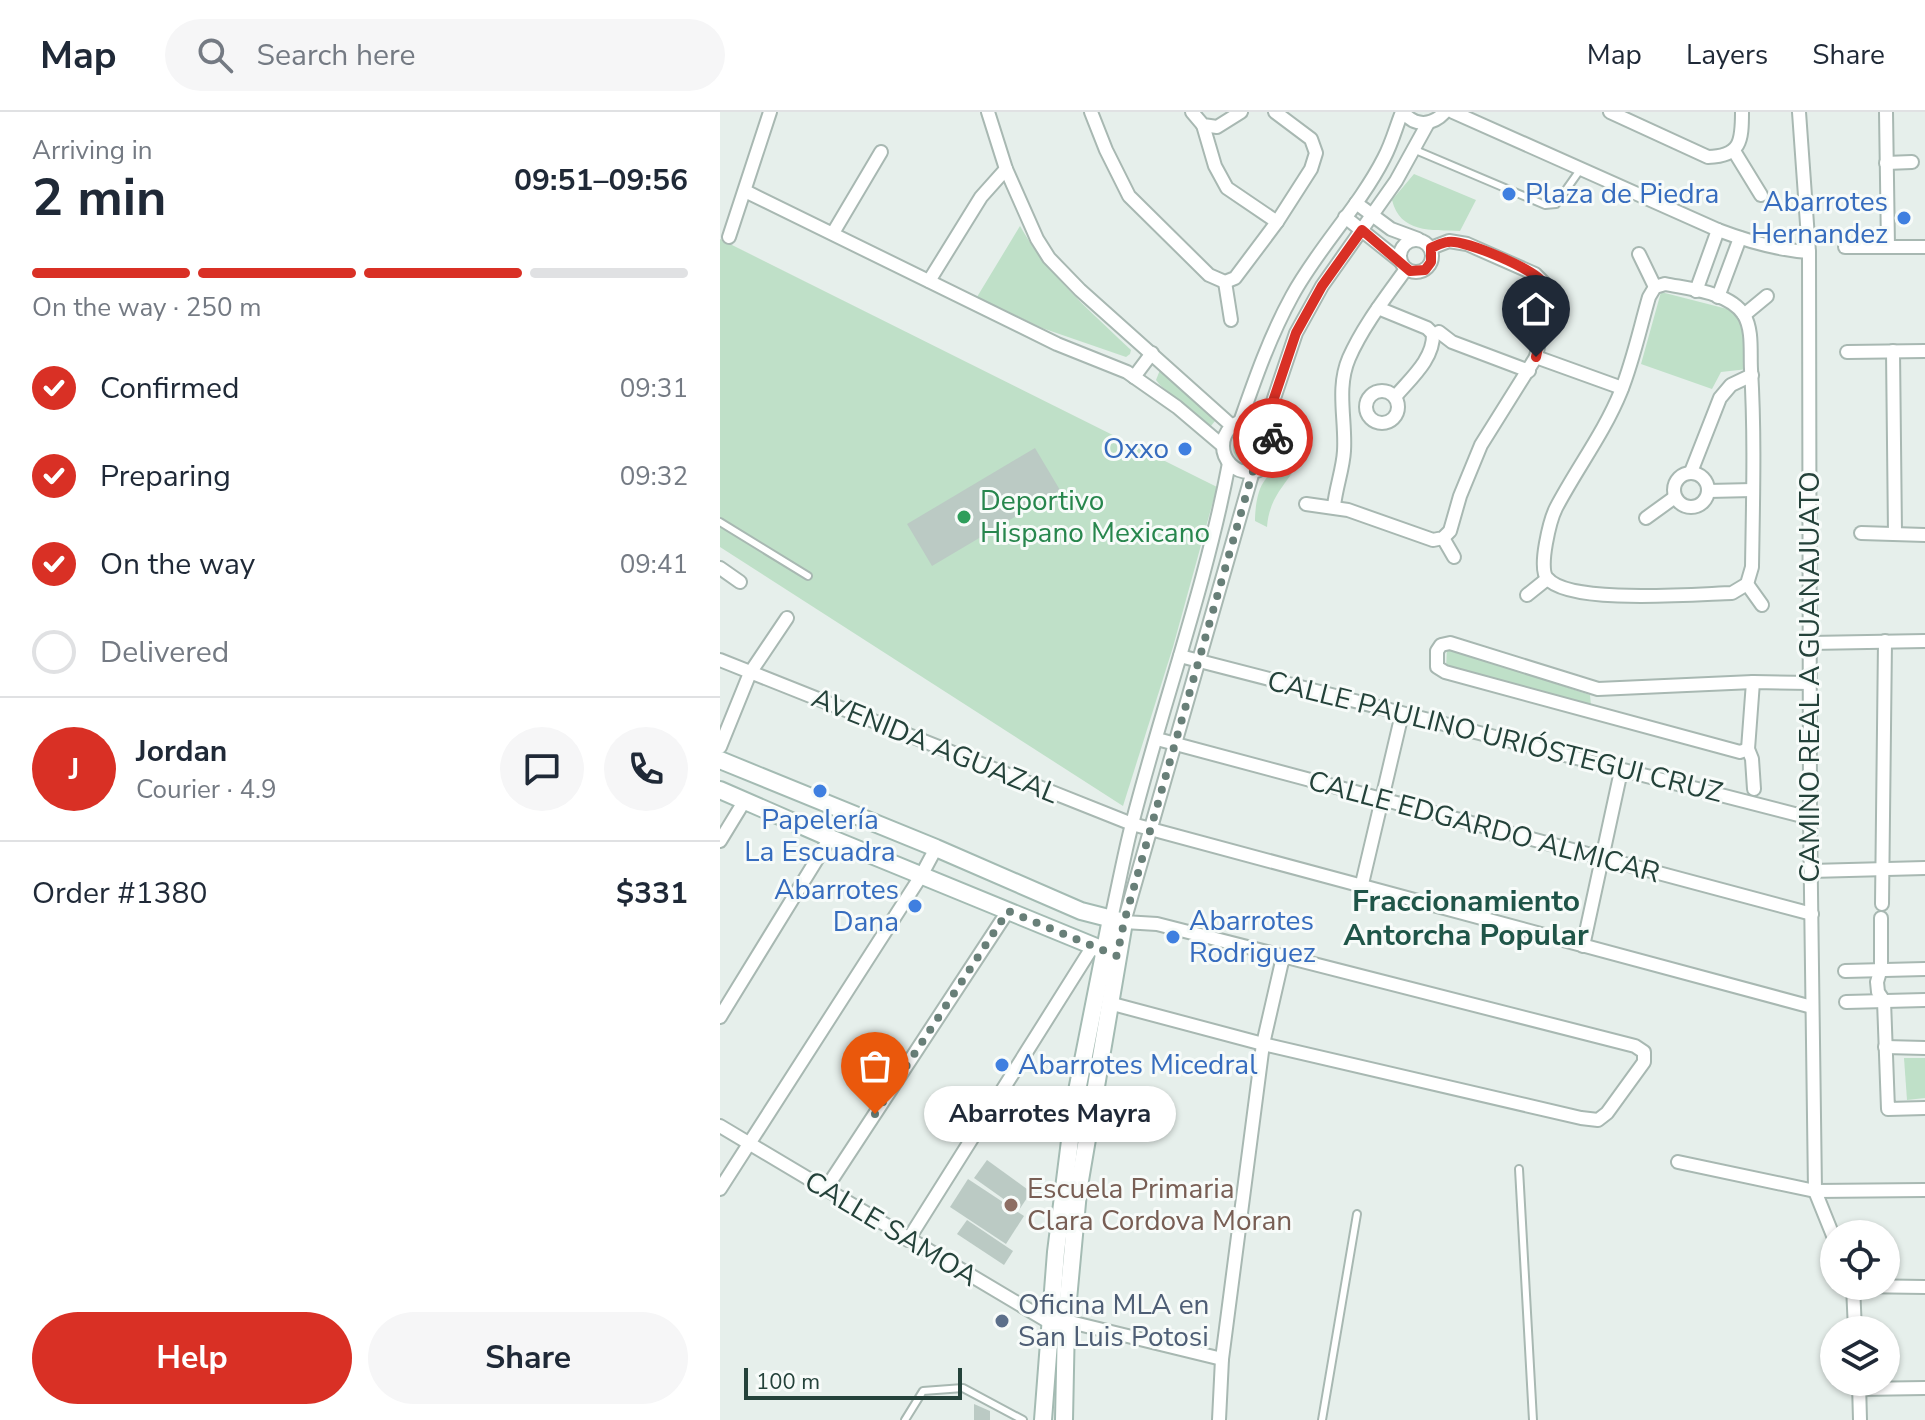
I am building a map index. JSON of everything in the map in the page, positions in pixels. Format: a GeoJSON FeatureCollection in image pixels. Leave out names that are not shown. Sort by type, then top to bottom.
{"type":"FeatureCollection","features":[{"type":"Feature","properties":{"kind":"street"},"geometry":{"type":"LineString","coordinates":[[729,237],[770,112]]}},
{"type":"Feature","properties":{"kind":"street"},"geometry":{"type":"LineString","coordinates":[[988,112],[1006,169],[1037,239],[1049,258],[1080,290],[1236,424]]}},
{"type":"Feature","properties":{"kind":"street"},"geometry":{"type":"LineString","coordinates":[[1091,112],[1129,196],[1209,275],[1225,282],[1235,278],[1277,222],[1311,169],[1316,153],[1311,139],[1275,112]]}},
{"type":"Feature","properties":{"kind":"street"},"geometry":{"type":"LineString","coordinates":[[1192,112],[1203,125],[1215,166],[1227,188],[1277,222]]}},
{"type":"Feature","properties":{"kind":"street"},"geometry":{"type":"LineString","coordinates":[[1203,125],[1217,127],[1241,112]]}},
{"type":"Feature","properties":{"kind":"street"},"geometry":{"type":"LineString","coordinates":[[1118,921],[1132,824],[1222,499],[1229,463],[1223,446],[1224,439],[1236,424],[1292,296],[1384,158],[1402,112],[1414,121],[1428,123],[1439,119],[1445,112]]}},
{"type":"Feature","properties":{"kind":"street"},"geometry":{"type":"LineString","coordinates":[[1453,112],[1718,230],[1791,251],[1809,252]]}},
{"type":"Feature","properties":{"kind":"street"},"geometry":{"type":"LineString","coordinates":[[1610,112],[1708,157],[1725,156],[1734,151],[1742,130],[1742,112]]}},
{"type":"Feature","properties":{"kind":"street","name":"CAMINO REAL A GUANAJUATO"},"geometry":{"type":"LineString","coordinates":[[1799,112],[1809,252],[1810,818],[1815,1191],[1827,1220]]}},
{"type":"Feature","properties":{"kind":"street"},"geometry":{"type":"LineString","coordinates":[[1886,112],[1888,247]]}},
{"type":"Feature","properties":{"kind":"street"},"geometry":{"type":"LineString","coordinates":[[1265,425],[1296,333],[1322,286],[1396,181],[1428,123]]}},
{"type":"Feature","properties":{"kind":"street"},"geometry":{"type":"LineString","coordinates":[[1734,151],[1761,195]]}},
{"type":"Feature","properties":{"kind":"street"},"geometry":{"type":"LineString","coordinates":[[833,233],[881,152]]}},
{"type":"Feature","properties":{"kind":"street"},"geometry":{"type":"LineString","coordinates":[[1886,163],[1912,162]]}},
{"type":"Feature","properties":{"kind":"street"},"geometry":{"type":"LineString","coordinates":[[929,281],[981,197],[1006,169]]}},
{"type":"Feature","properties":{"kind":"street"},"geometry":{"type":"LineString","coordinates":[[745,191],[1057,344],[1134,377],[1177,407],[1223,446]]}},
{"type":"Feature","properties":{"kind":"street"},"geometry":{"type":"LineString","coordinates":[[1345,217],[1403,265],[1415,272],[1428,267],[1432,258],[1431,248],[1419,239],[1391,229],[1356,203]]}},
{"type":"Feature","properties":{"kind":"street"},"geometry":{"type":"LineString","coordinates":[[1696,291],[1718,230]]}},
{"type":"Feature","properties":{"kind":"street"},"geometry":{"type":"LineString","coordinates":[[1718,297],[1740,238]]}},
{"type":"Feature","properties":{"kind":"street"},"geometry":{"type":"LineString","coordinates":[[1334,506],[1344,457],[1341,388],[1349,359],[1403,265],[1402,247],[1410,240],[1419,239]]}},
{"type":"Feature","properties":{"kind":"street"},"geometry":{"type":"LineString","coordinates":[[1306,504],[1334,506],[1433,540],[1443,538],[1450,531],[1460,496],[1481,445],[1536,357],[1548,296],[1544,283],[1535,274],[1467,244],[1449,241],[1431,248]]}},
{"type":"Feature","properties":{"kind":"street"},"geometry":{"type":"LineString","coordinates":[[1845,247],[1925,247]]}},
{"type":"Feature","properties":{"kind":"street"},"geometry":{"type":"LineString","coordinates":[[1639,254],[1655,287]]}},
{"type":"Feature","properties":{"kind":"street"},"geometry":{"type":"LineString","coordinates":[[1225,282],[1231,320]]}},
{"type":"Feature","properties":{"kind":"street"},"geometry":{"type":"LineString","coordinates":[[1665,284],[1696,291],[1734,304],[1744,315],[1749,330],[1753,490],[1752,567],[1747,584],[1732,593],[1601,596],[1557,587],[1547,579],[1542,567],[1554,511],[1605,426],[1622,388],[1649,297],[1655,287],[1665,284]]}},
{"type":"Feature","properties":{"kind":"street"},"geometry":{"type":"LineString","coordinates":[[1744,315],[1767,296]]}},
{"type":"Feature","properties":{"kind":"street"},"geometry":{"type":"LineString","coordinates":[[1378,308],[1440,331],[1452,342],[1529,371]]}},
{"type":"Feature","properties":{"kind":"street"},"geometry":{"type":"LineString","coordinates":[[1395,397],[1418,370],[1440,331]]}},
{"type":"Feature","properties":{"kind":"street"},"geometry":{"type":"LineString","coordinates":[[1893,351],[1895,534]]}},
{"type":"Feature","properties":{"kind":"street"},"geometry":{"type":"LineString","coordinates":[[1847,352],[1925,351]]}},
{"type":"Feature","properties":{"kind":"street"},"geometry":{"type":"LineString","coordinates":[[1134,377],[1152,353]]}},
{"type":"Feature","properties":{"kind":"street"},"geometry":{"type":"LineString","coordinates":[[1536,357],[1622,388]]}},
{"type":"Feature","properties":{"kind":"street"},"geometry":{"type":"LineString","coordinates":[[1691,472],[1720,398],[1731,385],[1752,375]]}},
{"type":"Feature","properties":{"kind":"street"},"geometry":{"type":"LineString","coordinates":[[1229,463],[1244,471],[1253,471],[1261,469],[1273,456],[1274,440],[1265,425],[1248,420],[1236,424]]}},
{"type":"Feature","properties":{"kind":"street"},"geometry":{"type":"LineString","coordinates":[[908,1240],[1105,951],[1151,830],[1253,471]]}},
{"type":"Feature","properties":{"kind":"street"},"geometry":{"type":"LineString","coordinates":[[1691,472],[1702,476],[1708,491],[1704,501],[1695,507],[1683,506],[1673,491],[1676,480],[1691,472]]}},
{"type":"Feature","properties":{"kind":"street"},"geometry":{"type":"LineString","coordinates":[[1708,491],[1753,490]]}},
{"type":"Feature","properties":{"kind":"street"},"geometry":{"type":"LineString","coordinates":[[1646,518],[1675,497]]}},
{"type":"Feature","properties":{"kind":"street"},"geometry":{"type":"LineString","coordinates":[[1861,533],[1925,535]]}},
{"type":"Feature","properties":{"kind":"street"},"geometry":{"type":"LineString","coordinates":[[1443,538],[1454,557]]}},
{"type":"Feature","properties":{"kind":"street"},"geometry":{"type":"LineString","coordinates":[[720,568],[740,582]]}},
{"type":"Feature","properties":{"kind":"street"},"geometry":{"type":"LineString","coordinates":[[1527,595],[1547,579]]}},
{"type":"Feature","properties":{"kind":"street"},"geometry":{"type":"LineString","coordinates":[[1747,584],[1762,605]]}},
{"type":"Feature","properties":{"kind":"street"},"geometry":{"type":"LineString","coordinates":[[720,747],[750,673],[787,618]]}},
{"type":"Feature","properties":{"kind":"street"},"geometry":{"type":"LineString","coordinates":[[1882,904],[1885,641]]}},
{"type":"Feature","properties":{"kind":"street"},"geometry":{"type":"LineString","coordinates":[[1810,643],[1925,641]]}},
{"type":"Feature","properties":{"kind":"street"},"geometry":{"type":"LineString","coordinates":[[1748,749],[1740,752],[1445,672],[1437,667],[1437,651],[1441,645],[1450,643],[1598,689],[1753,682],[1810,683]]}},
{"type":"Feature","properties":{"kind":"street","name":"CALLE PAULINO URIÓSTEGUI CRUZ"},"geometry":{"type":"LineString","coordinates":[[1180,656],[1810,818]]}},
{"type":"Feature","properties":{"kind":"street","name":"AVENIDA AGUAZAL"},"geometry":{"type":"LineString","coordinates":[[720,660],[1132,824],[1812,1007]]}},
{"type":"Feature","properties":{"kind":"street"},"geometry":{"type":"LineString","coordinates":[[1753,682],[1748,749],[1752,759],[1754,789]]}},
{"type":"Feature","properties":{"kind":"street"},"geometry":{"type":"LineString","coordinates":[[1594,712],[1598,689]]}},
{"type":"Feature","properties":{"kind":"street"},"geometry":{"type":"LineString","coordinates":[[1361,888],[1402,714]]}},
{"type":"Feature","properties":{"kind":"street","name":"CALLE EDGARDO ALMICAR"},"geometry":{"type":"LineString","coordinates":[[1157,739],[1812,914]]}},
{"type":"Feature","properties":{"kind":"street"},"geometry":{"type":"LineString","coordinates":[[720,760],[1081,911],[1118,921],[1157,924],[1635,1046],[1644,1052],[1644,1062],[1607,1113],[1598,1120],[1263,1044],[1109,1003]]}},
{"type":"Feature","properties":{"kind":"street"},"geometry":{"type":"LineString","coordinates":[[1583,946],[1621,771]]}},
{"type":"Feature","properties":{"kind":"street"},"geometry":{"type":"LineString","coordinates":[[720,790],[1105,951]]}},
{"type":"Feature","properties":{"kind":"street"},"geometry":{"type":"LineString","coordinates":[[720,841],[745,800]]}},
{"type":"Feature","properties":{"kind":"street"},"geometry":{"type":"LineString","coordinates":[[720,1017],[830,838]]}},
{"type":"Feature","properties":{"kind":"street"},"geometry":{"type":"LineString","coordinates":[[720,1189],[936,848]]}},
{"type":"Feature","properties":{"kind":"street"},"geometry":{"type":"LineString","coordinates":[[1811,871],[1925,868]]}},
{"type":"Feature","properties":{"kind":"street"},"geometry":{"type":"LineString","coordinates":[[825,1190],[1008,911]]}},
{"type":"Feature","properties":{"kind":"street"},"geometry":{"type":"LineString","coordinates":[[1881,918],[1881,968],[1877,982],[1878,992],[1884,1001],[1888,1109],[1925,1108]]}},
{"type":"Feature","properties":{"kind":"street"},"geometry":{"type":"LineString","coordinates":[[1043,1420],[1109,1003],[1105,951]]}},
{"type":"Feature","properties":{"kind":"street"},"geometry":{"type":"LineString","coordinates":[[1064,1420],[1057,1322],[1075,1101],[1105,951]]}},
{"type":"Feature","properties":{"kind":"street"},"geometry":{"type":"LineString","coordinates":[[1219,1420],[1222,1359],[1263,1044],[1283,957]]}},
{"type":"Feature","properties":{"kind":"street"},"geometry":{"type":"LineString","coordinates":[[1845,971],[1925,969]]}},
{"type":"Feature","properties":{"kind":"street"},"geometry":{"type":"LineString","coordinates":[[1846,1002],[1925,1000]]}},
{"type":"Feature","properties":{"kind":"street"},"geometry":{"type":"LineString","coordinates":[[1885,1047],[1925,1048]]}},
{"type":"Feature","properties":{"kind":"street","name":"CALLE SAMOA"},"geometry":{"type":"LineString","coordinates":[[720,1126],[908,1240],[1057,1322],[1222,1359]]}},
{"type":"Feature","properties":{"kind":"street"},"geometry":{"type":"LineString","coordinates":[[1678,1162],[1815,1191],[1925,1190]]}},
{"type":"Feature","properties":{"kind":"street"},"geometry":{"type":"LineString","coordinates":[[1900,1287],[1925,1287]]}},
{"type":"Feature","properties":{"kind":"street"},"geometry":{"type":"LineString","coordinates":[[1900,1387],[1925,1388]]}},
{"type":"Feature","properties":{"kind":"street"},"geometry":{"type":"LineString","coordinates":[[1859,1396],[1860,1420]]}},
{"type":"Feature","properties":{"kind":"lane"},"geometry":{"type":"LineString","coordinates":[[1413,149],[1545,205],[1556,204],[1581,169]]}},
{"type":"Feature","properties":{"kind":"lane"},"geometry":{"type":"LineString","coordinates":[[720,522],[808,576]]}},
{"type":"Feature","properties":{"kind":"lane"},"geometry":{"type":"LineString","coordinates":[[1519,1169],[1533,1420]]}},
{"type":"Feature","properties":{"kind":"lane"},"geometry":{"type":"LineString","coordinates":[[1322,1420],[1357,1214]]}},
{"type":"Feature","properties":{"kind":"lane"},"geometry":{"type":"LineString","coordinates":[[905,1420],[923,1391],[963,1388],[1023,1420]]}},
{"type":"Feature","properties":{"kind":"green space"},"geometry":{"type":"Polygon","coordinates":[[[1414,174],[1476,200],[1460,231],[1418,228],[1402,219],[1392,200],[1414,174]]]}},
{"type":"Feature","properties":{"kind":"green space"},"geometry":{"type":"Polygon","coordinates":[[[1020,226],[1043,261],[1085,307],[1131,350],[1130,354],[1126,357],[1042,328],[977,297],[1020,226]]]}},
{"type":"Feature","properties":{"kind":"green space","name":"Deportivo Hispano Mexicano"},"geometry":{"type":"Polygon","coordinates":[[[720,239],[1217,487],[1173,647],[1123,806],[720,547],[720,239]]]}},
{"type":"Feature","properties":{"kind":"green space"},"geometry":{"type":"Polygon","coordinates":[[[1661,292],[1739,312],[1748,369],[1721,372],[1712,389],[1641,364],[1661,292]]]}},
{"type":"Feature","properties":{"kind":"green space"},"geometry":{"type":"Polygon","coordinates":[[[1160,370],[1164,370],[1215,421],[1210,427],[1160,385],[1156,380],[1160,370]]]}},
{"type":"Feature","properties":{"kind":"green space"},"geometry":{"type":"Polygon","coordinates":[[[1293,410],[1302,448],[1299,461],[1270,509],[1267,527],[1255,521],[1258,496],[1263,483],[1285,451],[1286,437],[1279,412],[1293,410]]]}},
{"type":"Feature","properties":{"kind":"green space"},"geometry":{"type":"Polygon","coordinates":[[[1249,431],[1260,436],[1265,447],[1260,458],[1249,463],[1238,458],[1233,447],[1238,436],[1249,431]]]}},
{"type":"Feature","properties":{"kind":"green space"},"geometry":{"type":"Polygon","coordinates":[[[1447,648],[1590,695],[1591,706],[1446,669],[1447,648]]]}},
{"type":"Feature","properties":{"kind":"green space"},"geometry":{"type":"Polygon","coordinates":[[[1904,1058],[1925,1058],[1925,1098],[1907,1100],[1904,1058]]]}},
{"type":"Feature","properties":{"kind":"building"},"geometry":{"type":"Polygon","coordinates":[[[1035,448],[1060,490],[932,566],[907,524],[1035,448]]]}},
{"type":"Feature","properties":{"kind":"building"},"geometry":{"type":"Polygon","coordinates":[[[987,1160],[1031,1192],[1019,1210],[974,1178],[987,1160]]]}},
{"type":"Feature","properties":{"kind":"building"},"geometry":{"type":"Polygon","coordinates":[[[968,1179],[1024,1216],[1006,1244],[950,1207],[968,1179]]]}},
{"type":"Feature","properties":{"kind":"building"},"geometry":{"type":"Polygon","coordinates":[[[967,1220],[1013,1251],[1004,1265],[957,1234],[967,1220]]]}},
{"type":"Feature","properties":{"kind":"building"},"geometry":{"type":"Polygon","coordinates":[[[974,1404],[990,1411],[990,1420],[974,1420],[974,1404]]]}},
{"type":"Feature","properties":{"kind":"way so far"},"geometry":{"type":"LineString","coordinates":[[875,1114],[1008,911],[1117,956],[1124,922],[1253,471],[1268,464],[1273,456],[1273,438]]}},
{"type":"Feature","properties":{"kind":"place","name":"Plaza de Piedra"},"geometry":{"type":"Point","coordinates":[1509,194]}},
{"type":"Feature","properties":{"kind":"place","name":"Abarrotes Hernandez"},"geometry":{"type":"Point","coordinates":[1904,218]}},
{"type":"Feature","properties":{"kind":"place","name":"Oxxo"},"geometry":{"type":"Point","coordinates":[1185,449]}},
{"type":"Feature","properties":{"kind":"place","name":"Deportivo Hispano Mexicano"},"geometry":{"type":"Point","coordinates":[964,517]}},
{"type":"Feature","properties":{"kind":"place","name":"Papelería La Escuadra"},"geometry":{"type":"Point","coordinates":[820,791]}},
{"type":"Feature","properties":{"kind":"place","name":"Abarrotes Dana"},"geometry":{"type":"Point","coordinates":[915,906]}},
{"type":"Feature","properties":{"kind":"place","name":"Abarrotes Rodriguez"},"geometry":{"type":"Point","coordinates":[1173,937]}},
{"type":"Feature","properties":{"kind":"place","name":"Abarrotes Micedral"},"geometry":{"type":"Point","coordinates":[1002,1065]}},
{"type":"Feature","properties":{"kind":"place","name":"Abarrotes Mayra"},"geometry":{"type":"Point","coordinates":[875,1114]}},
{"type":"Feature","properties":{"kind":"place","name":"Escuela Primaria Clara Cordova Moran"},"geometry":{"type":"Point","coordinates":[1011,1205]}},
{"type":"Feature","properties":{"kind":"place","name":"Oficina MLA en San Luis Potosi"},"geometry":{"type":"Point","coordinates":[1002,1321]}},
{"type":"Feature","properties":{"kind":"district","name":"Fraccionamiento Antorcha Popular"},"geometry":{"type":"Point","coordinates":[1466,918]}},
{"type":"Feature","properties":{"kind":"route"},"geometry":{"type":"LineString","coordinates":[[1273,438],[1265,425],[1296,333],[1322,286],[1362,230],[1410,271],[1425,270],[1431,262],[1431,248],[1449,241],[1467,244],[1535,274],[1544,283],[1548,296],[1536,357]]}}]}
